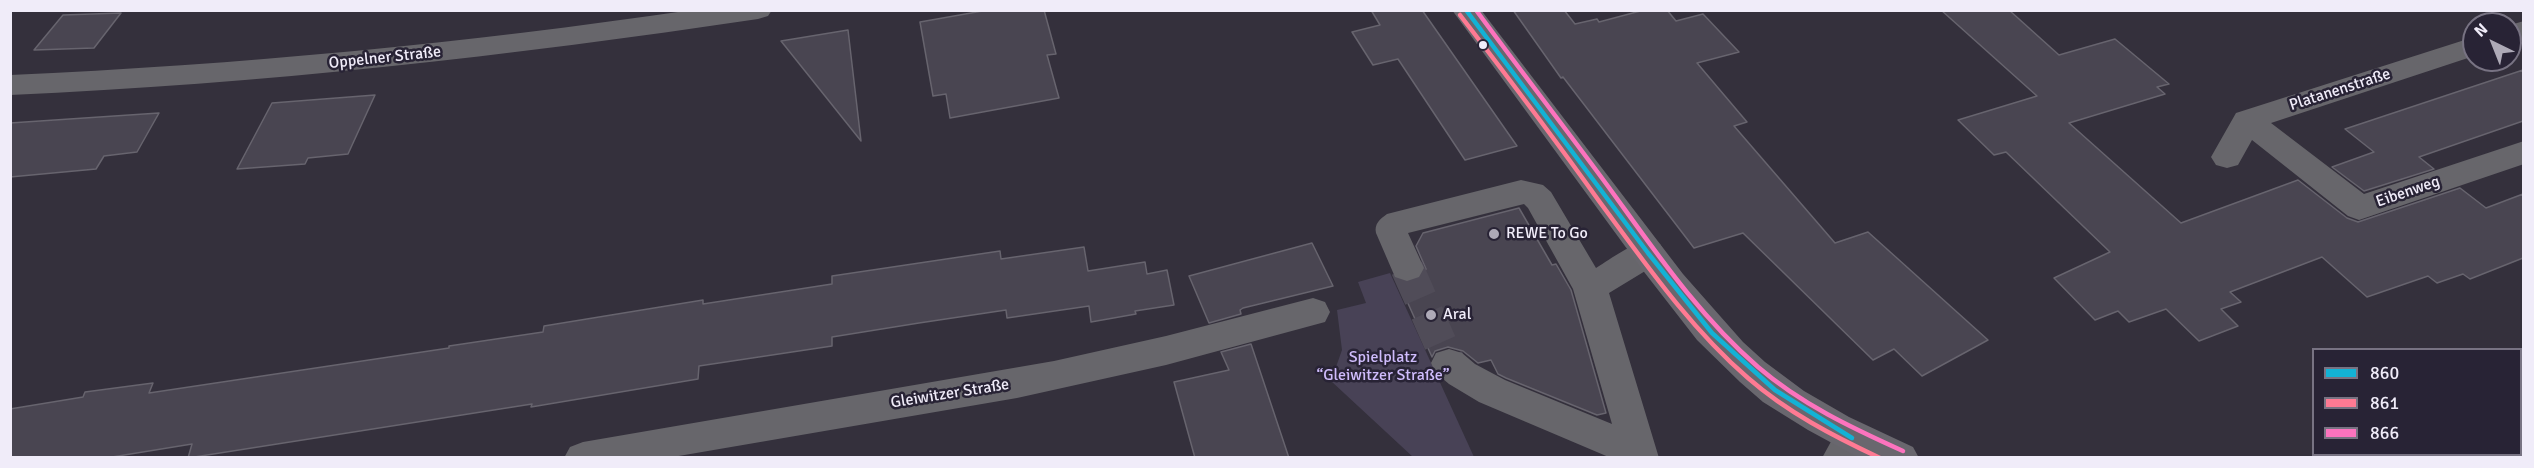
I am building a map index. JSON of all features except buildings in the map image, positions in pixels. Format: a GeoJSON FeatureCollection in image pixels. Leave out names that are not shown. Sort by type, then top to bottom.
{"type":"FeatureCollection","features":[{"type":"Feature","properties":{"kind":"main road"},"geometry":{"type":"LineString","coordinates":[[1466,10],[1648,254],[1712,333],[1741,362],[1847,448],[1900,458]]}},
{"type":"Feature","properties":{"kind":"street","name":"Oppelner Straße"},"geometry":{"type":"LineString","coordinates":[[10,84],[110,81],[341,63],[562,39],[758,10]]}},
{"type":"Feature","properties":{"kind":"street","name":"Platanenstraße"},"geometry":{"type":"LineString","coordinates":[[2247,120],[2462,50]]}},
{"type":"Feature","properties":{"kind":"street"},"geometry":{"type":"LineString","coordinates":[[2227,157],[2247,120]]}},
{"type":"Feature","properties":{"kind":"street","name":"Eibenweg"},"geometry":{"type":"LineString","coordinates":[[2247,120],[2359,208],[2523,152]]}},
{"type":"Feature","properties":{"kind":"street"},"geometry":{"type":"LineString","coordinates":[[1407,268],[1391,228],[1399,223],[1521,192],[1532,193],[1540,200],[1590,288],[1639,455]]}},
{"type":"Feature","properties":{"kind":"street"},"geometry":{"type":"LineString","coordinates":[[1590,288],[1648,254]]}},
{"type":"Feature","properties":{"kind":"street","name":"Gleiwitzer Straße"},"geometry":{"type":"LineString","coordinates":[[583,458],[674,439],[1093,369],[1313,312]]}},
{"type":"Feature","properties":{"kind":"street"},"geometry":{"type":"LineString","coordinates":[[1449,363],[1462,374],[1492,391],[1639,455]]}},
{"type":"Feature","properties":{"kind":"green space","name":"Spielplatz “Gleiwitzer Straße”"},"geometry":{"type":"Polygon","coordinates":[[[1390,273],[1474,457],[1413,457],[1331,381],[1342,350],[1337,310],[1366,303],[1358,282],[1390,273]]]}},
{"type":"Feature","properties":{"kind":"tunnel"},"geometry":{"type":"LineString","coordinates":[[1407,268],[1449,363]]}},
{"type":"Feature","properties":{"kind":"transit line","name":"860"},"geometry":{"type":"LineString","coordinates":[[1466,10],[1648,253],[1712,333],[1775,390],[1852,438]]}},
{"type":"Feature","properties":{"kind":"transit line","name":"866"},"geometry":{"type":"LineString","coordinates":[[1476,10],[1670,270],[1720,331],[1758,367],[1792,393],[1846,425],[1903,451]]}},
{"type":"Feature","properties":{"kind":"transit line","name":"861"},"geometry":{"type":"LineString","coordinates":[[1460,15],[1658,279],[1728,360],[1778,402],[1828,432],[1880,458]]}},
{"type":"Feature","properties":{"kind":"place","name":"REWE To Go"},"geometry":{"type":"Point","coordinates":[1494,234]}},
{"type":"Feature","properties":{"kind":"place","name":"Aral"},"geometry":{"type":"Point","coordinates":[1431,315]}}]}
